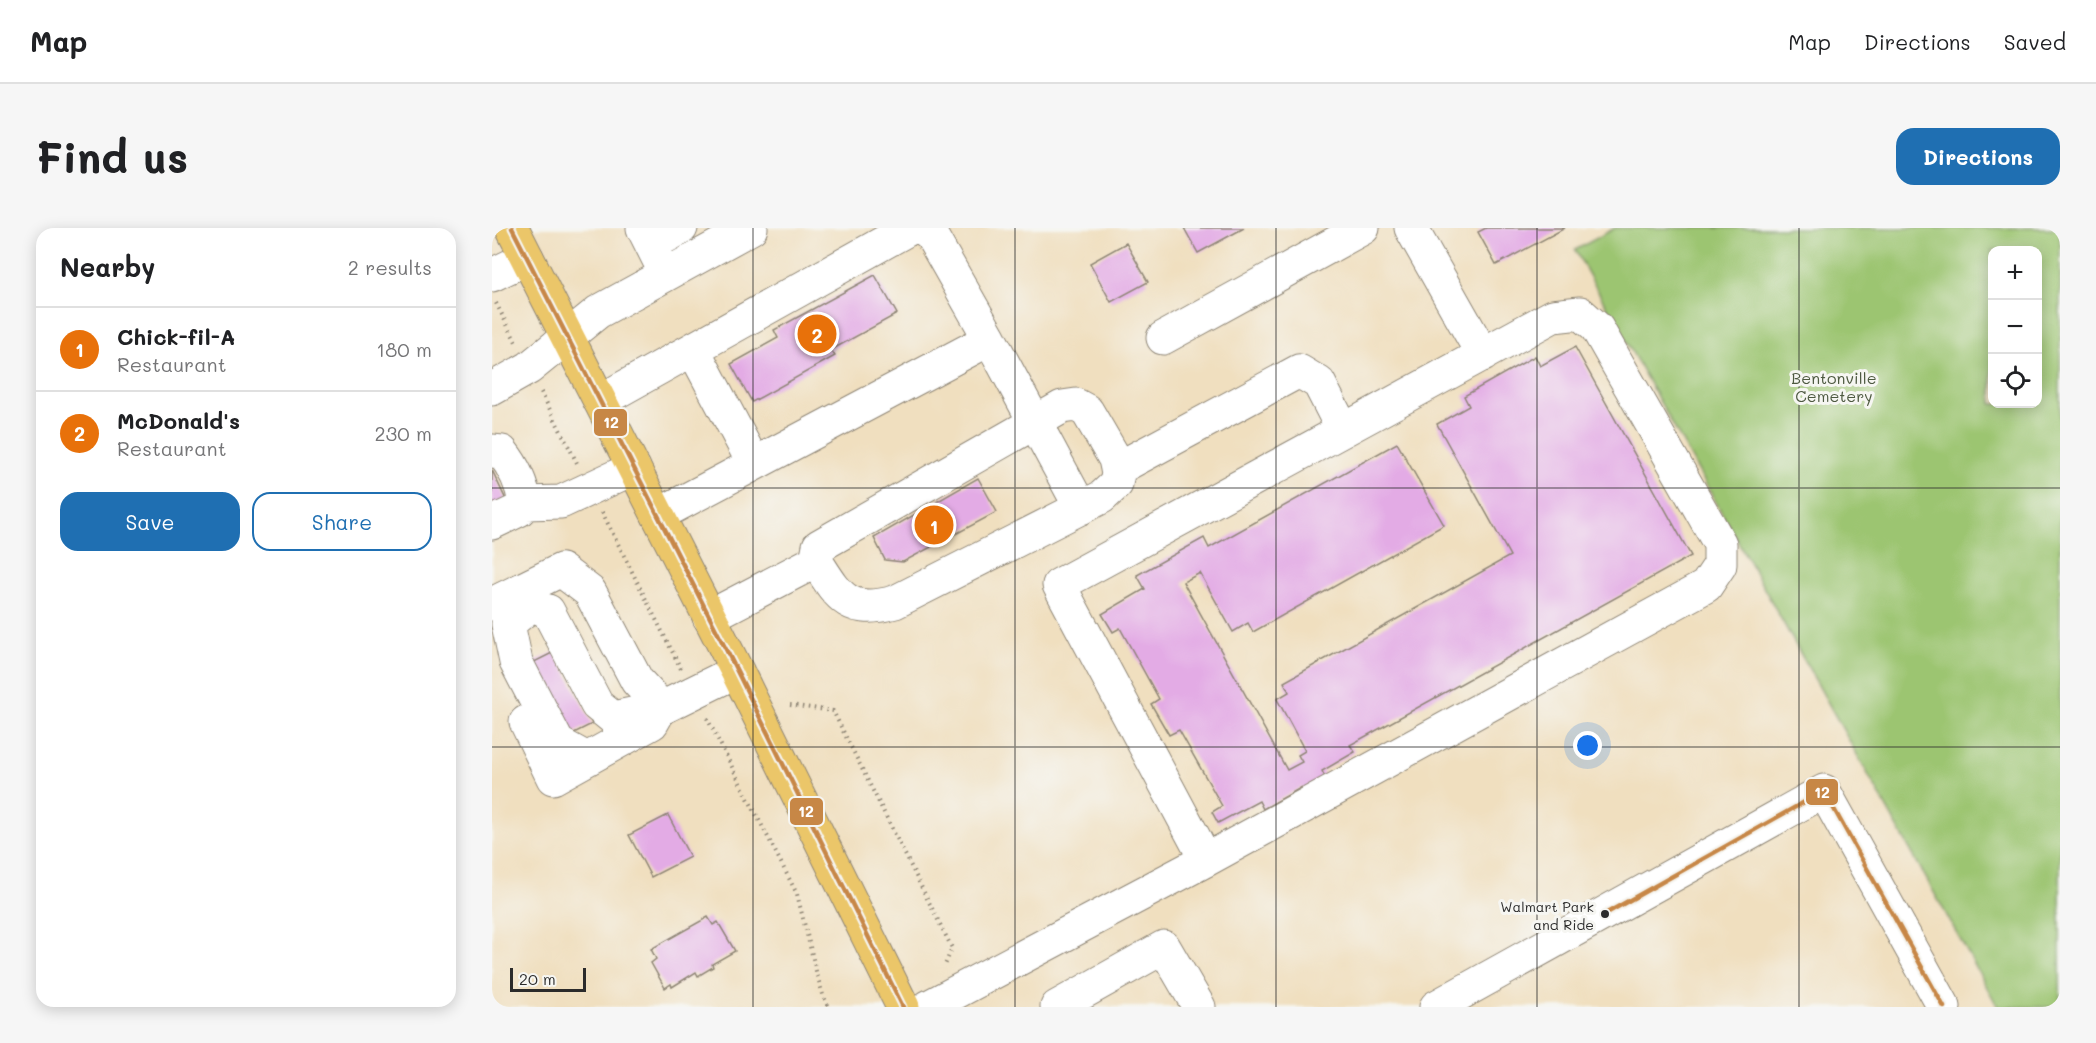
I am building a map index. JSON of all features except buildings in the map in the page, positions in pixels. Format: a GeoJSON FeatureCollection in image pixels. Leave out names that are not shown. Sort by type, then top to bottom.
{"type":"FeatureCollection","features":[{"type":"Feature","properties":{"kind":"main road"},"geometry":{"type":"LineString","coordinates":[[512,228],[737,671],[903,1007]]}},
{"type":"Feature","properties":{"kind":"street"},"geometry":{"type":"LineString","coordinates":[[666,274],[647,236],[681,228]]}},
{"type":"Feature","properties":{"kind":"street"},"geometry":{"type":"LineString","coordinates":[[492,389],[529,368],[598,312],[751,228]]}},
{"type":"Feature","properties":{"kind":"street"},"geometry":{"type":"LineString","coordinates":[[600,401],[910,228]]}},
{"type":"Feature","properties":{"kind":"street"},"geometry":{"type":"LineString","coordinates":[[927,228],[1081,508]]}},
{"type":"Feature","properties":{"kind":"street"},"geometry":{"type":"LineString","coordinates":[[1163,338],[1363,228]]}},
{"type":"Feature","properties":{"kind":"street"},"geometry":{"type":"LineString","coordinates":[[1411,228],[1483,355]]}},
{"type":"Feature","properties":{"kind":"street"},"geometry":{"type":"LineString","coordinates":[[492,275],[527,258]]}},
{"type":"Feature","properties":{"kind":"street"},"geometry":{"type":"LineString","coordinates":[[928,1007],[1206,860],[1706,586],[1720,565],[1720,544],[1597,328],[1580,313],[1553,316],[1059,585],[1206,860]]}},
{"type":"Feature","properties":{"kind":"street"},"geometry":{"type":"LineString","coordinates":[[658,515],[990,339]]}},
{"type":"Feature","properties":{"kind":"street"},"geometry":{"type":"LineString","coordinates":[[693,349],[754,464]]}},
{"type":"Feature","properties":{"kind":"street"},"geometry":{"type":"LineString","coordinates":[[1117,469],[1299,371],[1319,383],[1343,430]]}},
{"type":"Feature","properties":{"kind":"street"},"geometry":{"type":"LineString","coordinates":[[1076,405],[1087,411],[1115,459],[1117,469],[1116,484],[1102,497],[895,602],[874,608],[854,605],[836,592],[816,561],[819,546],[826,541],[1062,407],[1076,405]]}},
{"type":"Feature","properties":{"kind":"street"},"geometry":{"type":"LineString","coordinates":[[492,451],[501,452],[509,461],[522,486],[525,503]]}},
{"type":"Feature","properties":{"kind":"street"},"geometry":{"type":"LineString","coordinates":[[492,524],[519,510],[525,503],[561,502],[634,468]]}},
{"type":"Feature","properties":{"kind":"street"},"geometry":{"type":"LineString","coordinates":[[709,617],[816,561]]}},
{"type":"Feature","properties":{"kind":"street"},"geometry":{"type":"LineString","coordinates":[[492,604],[561,570],[590,592],[637,681],[662,708]]}},
{"type":"Feature","properties":{"kind":"street"},"geometry":{"type":"LineString","coordinates":[[587,759],[558,742],[516,662],[508,624],[531,605],[548,611],[597,705],[613,718],[662,708],[737,671]]}},
{"type":"Feature","properties":{"kind":"street"},"geometry":{"type":"LineString","coordinates":[[492,651],[553,778],[652,723],[662,708]]}},
{"type":"Feature","properties":{"kind":"street"},"geometry":{"type":"LineString","coordinates":[[1436,1007],[1824,791],[1944,1007]]}},
{"type":"Feature","properties":{"kind":"street"},"geometry":{"type":"LineString","coordinates":[[1057,1007],[1164,947],[1199,1007]]}},
{"type":"Feature","properties":{"kind":"path"},"geometry":{"type":"LineString","coordinates":[[492,295],[516,342]]}},
{"type":"Feature","properties":{"kind":"path"},"geometry":{"type":"LineString","coordinates":[[790,705],[833,711],[952,948],[941,972]]}},
{"type":"Feature","properties":{"kind":"green space","name":"Bentonville Cemetery"},"geometry":{"type":"Polygon","coordinates":[[[1615,228],[2060,228],[2060,1007],[1998,1007],[1575,250],[1615,228]]]}},
{"type":"Feature","properties":{"kind":"transit line","name":"12"},"geometry":{"type":"LineString","coordinates":[[512,228],[737,671],[903,1007]]}},
{"type":"Feature","properties":{"kind":"transit line","name":"12"},"geometry":{"type":"LineString","coordinates":[[1605,914],[1824,791],[1944,1007]]}},
{"type":"Feature","properties":{"kind":"place","name":"McDonald's"},"geometry":{"type":"Point","coordinates":[817,334]}},
{"type":"Feature","properties":{"kind":"place","name":"Chick-fil-A"},"geometry":{"type":"Point","coordinates":[934,525]}},
{"type":"Feature","properties":{"kind":"place","name":"Walmart Park and Ride"},"geometry":{"type":"Point","coordinates":[1605,914]}}]}
